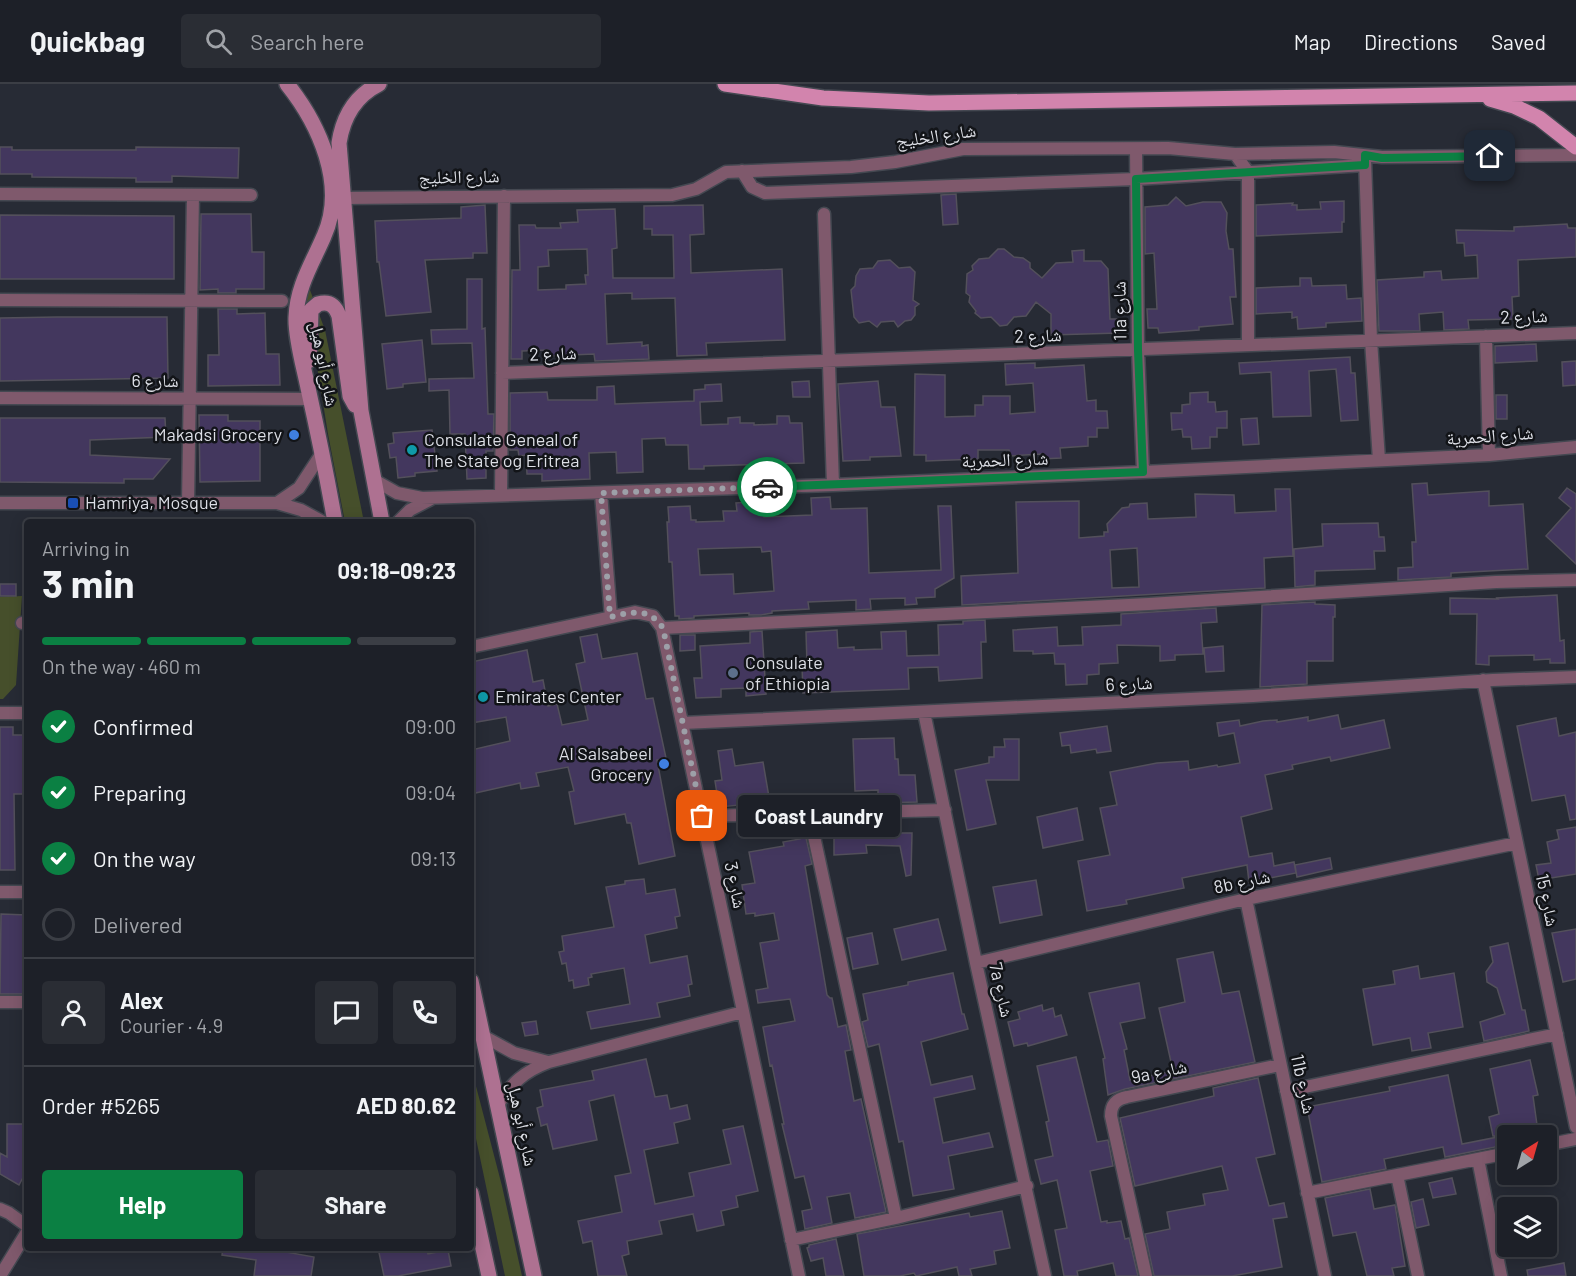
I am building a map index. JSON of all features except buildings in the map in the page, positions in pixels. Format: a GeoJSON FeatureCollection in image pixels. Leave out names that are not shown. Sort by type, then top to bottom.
{"type":"FeatureCollection","features":[{"type":"Feature","properties":{"kind":"main road","name":"شارع أبو هيل"},"geometry":{"type":"LineString","coordinates":[[287,84],[300,100],[316,130],[327,160],[332,188],[328,224],[303,280],[296,316],[304,369],[334,519]]}},
{"type":"Feature","properties":{"kind":"main road","name":"شارع أبو هيل"},"geometry":{"type":"LineString","coordinates":[[379,84],[358,99],[345,118],[339,143],[361,411],[381,519]]}},
{"type":"Feature","properties":{"kind":"main road","name":"شارع الخليج"},"geometry":{"type":"LineString","coordinates":[[725,84],[823,98],[929,104],[1576,93]]}},
{"type":"Feature","properties":{"kind":"main road"},"geometry":{"type":"LineString","coordinates":[[1475,95],[1527,111],[1576,147]]}},
{"type":"Feature","properties":{"kind":"main road"},"geometry":{"type":"LineString","coordinates":[[304,369],[310,352],[311,310],[318,304],[328,303],[333,306],[339,316],[350,396],[361,411]]}},
{"type":"Feature","properties":{"kind":"main road","name":"شارع أبو هيل"},"geometry":{"type":"LineString","coordinates":[[474,999],[534,1276]]}},
{"type":"Feature","properties":{"kind":"main road"},"geometry":{"type":"LineString","coordinates":[[474,1207],[489,1276]]}},
{"type":"Feature","properties":{"kind":"street","name":"شارع الخليج"},"geometry":{"type":"LineString","coordinates":[[342,198],[672,195],[696,189],[722,173],[895,162],[963,149],[1168,148],[1235,154],[1324,152],[1365,160],[1576,155]]}},
{"type":"Feature","properties":{"kind":"street","name":"11a شارع"},"geometry":{"type":"LineString","coordinates":[[1136,149],[1138,350],[1143,472]]}},
{"type":"Feature","properties":{"kind":"street"},"geometry":{"type":"LineString","coordinates":[[1324,152],[1326,167]]}},
{"type":"Feature","properties":{"kind":"street"},"geometry":{"type":"LineString","coordinates":[[1235,154],[1248,172],[1248,345]]}},
{"type":"Feature","properties":{"kind":"street"},"geometry":{"type":"LineString","coordinates":[[742,171],[752,187],[760,192],[1136,179],[1326,167],[1365,160],[1378,460]]}},
{"type":"Feature","properties":{"kind":"street"},"geometry":{"type":"LineString","coordinates":[[851,166],[852,189]]}},
{"type":"Feature","properties":{"kind":"street"},"geometry":{"type":"LineString","coordinates":[[0,194],[251,195]]}},
{"type":"Feature","properties":{"kind":"street"},"geometry":{"type":"LineString","coordinates":[[188,503],[193,195]]}},
{"type":"Feature","properties":{"kind":"street"},"geometry":{"type":"LineString","coordinates":[[501,495],[504,196]]}},
{"type":"Feature","properties":{"kind":"street"},"geometry":{"type":"LineString","coordinates":[[824,214],[832,485]]}},
{"type":"Feature","properties":{"kind":"street"},"geometry":{"type":"LineString","coordinates":[[0,300],[282,301]]}},
{"type":"Feature","properties":{"kind":"street","name":"شارع 2"},"geometry":{"type":"LineString","coordinates":[[502,373],[1576,333]]}},
{"type":"Feature","properties":{"kind":"street"},"geometry":{"type":"LineString","coordinates":[[1486,336],[1489,455]]}},
{"type":"Feature","properties":{"kind":"street","name":"شارع 6"},"geometry":{"type":"LineString","coordinates":[[0,398],[311,399]]}},
{"type":"Feature","properties":{"kind":"street","name":"شارع الحمرية"},"geometry":{"type":"LineString","coordinates":[[374,480],[409,496],[435,498],[1143,472],[1489,455],[1576,447]]}},
{"type":"Feature","properties":{"kind":"street"},"geometry":{"type":"LineString","coordinates":[[277,503],[299,488],[322,453]]}},
{"type":"Feature","properties":{"kind":"street"},"geometry":{"type":"LineString","coordinates":[[601,493],[610,617]]}},
{"type":"Feature","properties":{"kind":"street","name":"شارع الحمرية"},"geometry":{"type":"LineString","coordinates":[[401,519],[410,510],[435,498]]}},
{"type":"Feature","properties":{"kind":"street"},"geometry":{"type":"LineString","coordinates":[[0,502],[277,503],[301,510],[318,519]]}},
{"type":"Feature","properties":{"kind":"street"},"geometry":{"type":"LineString","coordinates":[[474,646],[641,612],[652,616],[663,628],[1258,598],[1496,582],[1576,580]]}},
{"type":"Feature","properties":{"kind":"street","name":"شارع 3"},"geometry":{"type":"LineString","coordinates":[[663,628],[799,1276]]}},
{"type":"Feature","properties":{"kind":"street","name":"شارع 6"},"geometry":{"type":"LineString","coordinates":[[682,723],[1253,696],[1483,680],[1576,677]]}},
{"type":"Feature","properties":{"kind":"street","name":"شارع 15"},"geometry":{"type":"LineString","coordinates":[[1483,680],[1576,1127]]}},
{"type":"Feature","properties":{"kind":"street","name":"7a شارع"},"geometry":{"type":"LineString","coordinates":[[924,712],[976,963],[1045,1276]]}},
{"type":"Feature","properties":{"kind":"street"},"geometry":{"type":"LineString","coordinates":[[0,713],[24,713]]}},
{"type":"Feature","properties":{"kind":"street"},"geometry":{"type":"LineString","coordinates":[[702,816],[945,810]]}},
{"type":"Feature","properties":{"kind":"street"},"geometry":{"type":"LineString","coordinates":[[809,813],[896,1218]]}},
{"type":"Feature","properties":{"kind":"street","name":"8b شارع"},"geometry":{"type":"LineString","coordinates":[[976,963],[1246,899],[1517,843]]}},
{"type":"Feature","properties":{"kind":"street"},"geometry":{"type":"LineString","coordinates":[[0,892],[24,892]]}},
{"type":"Feature","properties":{"kind":"street","name":"11b شارع"},"geometry":{"type":"LineString","coordinates":[[1246,899],[1325,1276]]}},
{"type":"Feature","properties":{"kind":"street"},"geometry":{"type":"LineString","coordinates":[[0,1002],[24,1002]]}},
{"type":"Feature","properties":{"kind":"street"},"geometry":{"type":"LineString","coordinates":[[498,1105],[514,1083],[524,1074],[549,1062],[743,1012]]}},
{"type":"Feature","properties":{"kind":"street"},"geometry":{"type":"LineString","coordinates":[[478,1024],[514,1053],[549,1062]]}},
{"type":"Feature","properties":{"kind":"street"},"geometry":{"type":"LineString","coordinates":[[1286,1091],[1557,1034]]}},
{"type":"Feature","properties":{"kind":"street","name":"9a شارع"},"geometry":{"type":"LineString","coordinates":[[1146,1276],[1111,1116],[1114,1102],[1127,1097],[1280,1065]]}},
{"type":"Feature","properties":{"kind":"street"},"geometry":{"type":"LineString","coordinates":[[1557,1143],[1576,1139]]}},
{"type":"Feature","properties":{"kind":"street"},"geometry":{"type":"LineString","coordinates":[[1308,1193],[1497,1155]]}},
{"type":"Feature","properties":{"kind":"street"},"geometry":{"type":"LineString","coordinates":[[1478,1159],[1501,1276]]}},
{"type":"Feature","properties":{"kind":"street"},"geometry":{"type":"LineString","coordinates":[[1397,1175],[1418,1276]]}},
{"type":"Feature","properties":{"kind":"street"},"geometry":{"type":"LineString","coordinates":[[791,1240],[896,1218],[1027,1186]]}},
{"type":"Feature","properties":{"kind":"street"},"geometry":{"type":"LineString","coordinates":[[0,1209],[24,1224]]}},
{"type":"Feature","properties":{"kind":"street"},"geometry":{"type":"LineString","coordinates":[[0,1276],[24,1237]]}},
{"type":"Feature","properties":{"kind":"green space"},"geometry":{"type":"Polygon","coordinates":[[[310,290],[325,330],[363,519],[344,519],[305,292],[310,290]]]}},
{"type":"Feature","properties":{"kind":"green space"},"geometry":{"type":"Polygon","coordinates":[[[22,596],[16,685],[3,699],[0,699],[0,597],[22,596]]]}},
{"type":"Feature","properties":{"kind":"green space"},"geometry":{"type":"Polygon","coordinates":[[[474,1079],[502,1186],[522,1276],[505,1276],[474,1129],[474,1079]]]}},
{"type":"Feature","properties":{"kind":"way so far"},"geometry":{"type":"LineString","coordinates":[[702,816],[663,628],[647,613],[635,612],[610,617],[601,493],[767,487]]}},
{"type":"Feature","properties":{"kind":"place","name":"Makadsi Grocery"},"geometry":{"type":"Point","coordinates":[294,435]}},
{"type":"Feature","properties":{"kind":"place","name":"Consulate Geneal of The State og Eritrea"},"geometry":{"type":"Point","coordinates":[412,450]}},
{"type":"Feature","properties":{"kind":"place","name":"Hamriya, Mosque"},"geometry":{"type":"Point","coordinates":[73,503]}},
{"type":"Feature","properties":{"kind":"place","name":"Consulate of Ethiopia"},"geometry":{"type":"Point","coordinates":[733,673]}},
{"type":"Feature","properties":{"kind":"place","name":"Emirates Center"},"geometry":{"type":"Point","coordinates":[483,697]}},
{"type":"Feature","properties":{"kind":"place","name":"Al Salsabeel Grocery"},"geometry":{"type":"Point","coordinates":[664,764]}},
{"type":"Feature","properties":{"kind":"place","name":"Coast Laundry"},"geometry":{"type":"Point","coordinates":[702,816]}},
{"type":"Feature","properties":{"kind":"route"},"geometry":{"type":"LineString","coordinates":[[767,487],[1143,472],[1138,350],[1136,179],[1365,165],[1365,155],[1382,158],[1490,156]]}}]}
